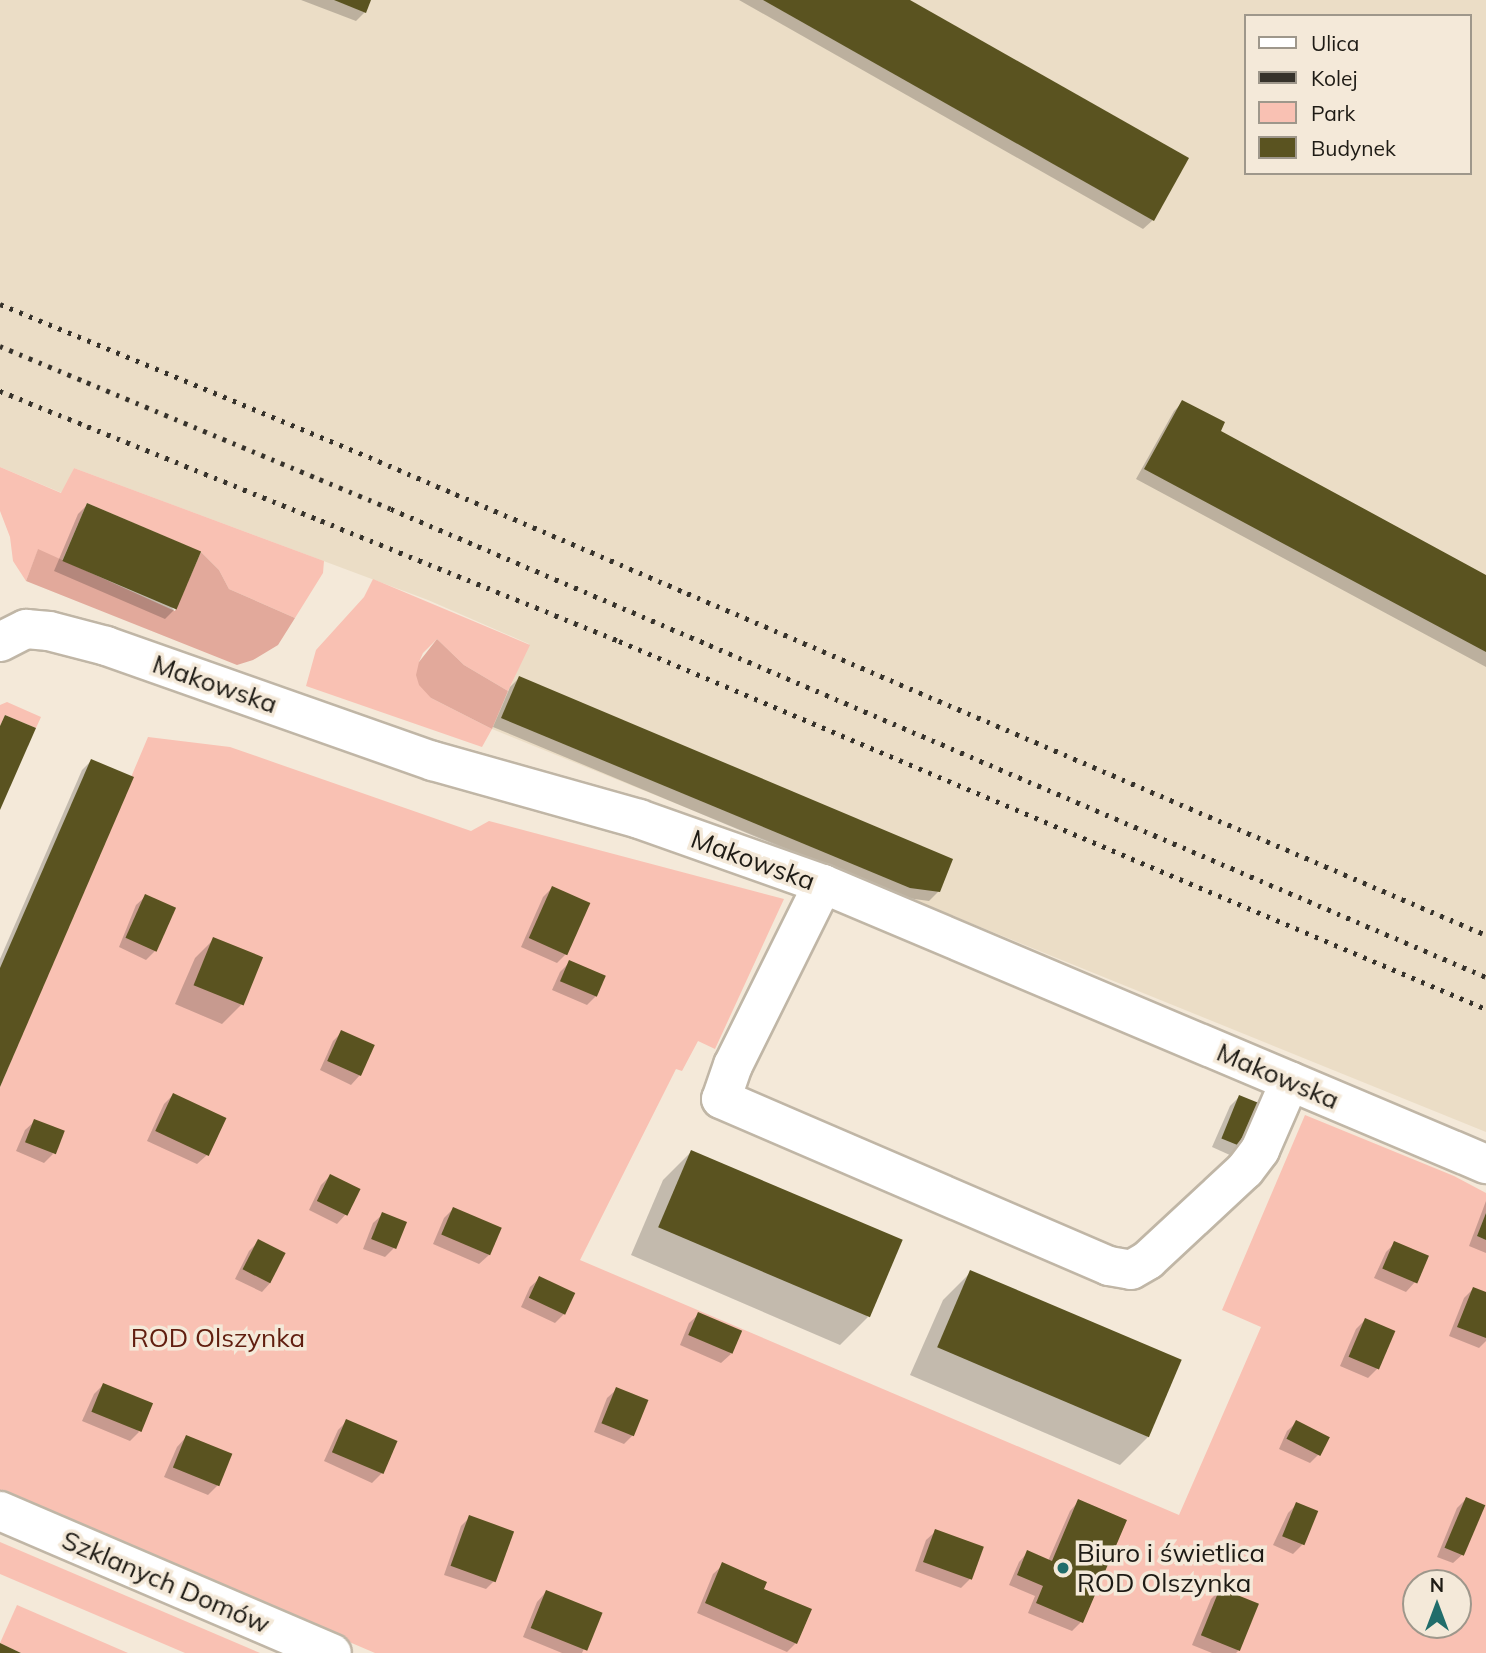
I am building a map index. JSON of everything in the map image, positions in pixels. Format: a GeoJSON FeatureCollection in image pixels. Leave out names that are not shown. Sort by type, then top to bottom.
{"type":"FeatureCollection","features":[{"type":"Feature","properties":{"kind":"street","name":"Makowska"},"geometry":{"type":"LineString","coordinates":[[0,642],[26,629],[50,631],[106,646],[433,761],[639,819],[823,884],[1486,1164]]}},
{"type":"Feature","properties":{"kind":"street"},"geometry":{"type":"LineString","coordinates":[[823,884],[733,1065],[721,1099],[1109,1266],[1131,1270],[1148,1260],[1245,1170],[1260,1150],[1290,1081]]}},
{"type":"Feature","properties":{"kind":"street","name":"Szklanych Domów"},"geometry":{"type":"LineString","coordinates":[[0,1511],[332,1653]]}},
{"type":"Feature","properties":{"kind":"shaded area"},"geometry":{"type":"Polygon","coordinates":[[[0,0],[1486,0],[1486,1132],[492,729],[529,644],[428,600],[74,468],[62,493],[0,467],[0,0]]]}},
{"type":"Feature","properties":{"kind":"shaded area"},"geometry":{"type":"Polygon","coordinates":[[[38,549],[175,611],[201,552],[219,570],[229,589],[295,618],[278,645],[253,660],[237,665],[26,581],[38,549]]]}},
{"type":"Feature","properties":{"kind":"shaded area"},"geometry":{"type":"Polygon","coordinates":[[[437,639],[464,665],[508,691],[492,729],[431,698],[419,685],[416,675],[419,662],[437,639]]]}},
{"type":"Feature","properties":{"kind":"green space"},"geometry":{"type":"Polygon","coordinates":[[[0,467],[61,493],[74,468],[324,561],[323,573],[295,618],[229,589],[219,570],[201,552],[87,503],[62,561],[38,550],[26,581],[13,561],[10,537],[0,511],[0,467]]]}},
{"type":"Feature","properties":{"kind":"green space"},"geometry":{"type":"Polygon","coordinates":[[[373,579],[530,645],[508,691],[464,665],[437,639],[423,653],[419,662],[431,698],[492,729],[482,747],[306,686],[316,650],[364,597],[373,579]]]}},
{"type":"Feature","properties":{"kind":"green space"},"geometry":{"type":"Polygon","coordinates":[[[7,702],[41,717],[36,728],[5,715],[0,726],[0,705],[7,702]]]}},
{"type":"Feature","properties":{"kind":"green space","name":"ROD Olszynka"},"geometry":{"type":"Polygon","coordinates":[[[148,737],[230,747],[471,831],[489,821],[784,899],[715,1049],[698,1041],[682,1071],[676,1069],[580,1260],[1179,1515],[1261,1327],[1222,1310],[1305,1115],[1454,1176],[1486,1193],[1486,1213],[1477,1236],[1486,1240],[1486,1653],[375,1653],[0,1493],[0,1087],[148,737]]]}},
{"type":"Feature","properties":{"kind":"green space"},"geometry":{"type":"Polygon","coordinates":[[[0,1542],[260,1653],[185,1653],[0,1574],[0,1542]]]}},
{"type":"Feature","properties":{"kind":"green space"},"geometry":{"type":"Polygon","coordinates":[[[17,1605],[128,1653],[21,1653],[0,1643],[17,1605]]]}},
{"type":"Feature","properties":{"kind":"building"},"geometry":{"type":"Polygon","coordinates":[[[334,0],[371,0],[366,13],[334,0]]]}},
{"type":"Feature","properties":{"kind":"building"},"geometry":{"type":"Polygon","coordinates":[[[763,0],[910,0],[1189,158],[1154,221],[763,0]]]}},
{"type":"Feature","properties":{"kind":"building"},"geometry":{"type":"Polygon","coordinates":[[[1182,400],[1225,422],[1221,431],[1486,575],[1486,652],[1144,469],[1182,400]]]}},
{"type":"Feature","properties":{"kind":"building"},"geometry":{"type":"Polygon","coordinates":[[[87,503],[201,551],[177,609],[62,561],[87,503]]]}},
{"type":"Feature","properties":{"kind":"building"},"geometry":{"type":"Polygon","coordinates":[[[519,676],[953,859],[940,892],[910,888],[501,718],[519,676]]]}},
{"type":"Feature","properties":{"kind":"building"},"geometry":{"type":"Polygon","coordinates":[[[5,715],[36,728],[0,810],[0,726],[5,715]]]}},
{"type":"Feature","properties":{"kind":"building"},"geometry":{"type":"Polygon","coordinates":[[[91,759],[134,777],[0,1087],[0,968],[91,759]]]}},
{"type":"Feature","properties":{"kind":"building"},"geometry":{"type":"Polygon","coordinates":[[[552,886],[590,903],[567,955],[529,938],[552,886]]]}},
{"type":"Feature","properties":{"kind":"building"},"geometry":{"type":"Polygon","coordinates":[[[145,894],[176,908],[157,952],[125,938],[145,894]]]}},
{"type":"Feature","properties":{"kind":"building"},"geometry":{"type":"Polygon","coordinates":[[[213,937],[263,957],[244,1005],[194,985],[213,937]]]}},
{"type":"Feature","properties":{"kind":"building"},"geometry":{"type":"Polygon","coordinates":[[[569,960],[606,976],[597,997],[560,981],[569,960]]]}},
{"type":"Feature","properties":{"kind":"building"},"geometry":{"type":"Polygon","coordinates":[[[341,1030],[375,1045],[361,1076],[327,1061],[341,1030]]]}},
{"type":"Feature","properties":{"kind":"building"},"geometry":{"type":"Polygon","coordinates":[[[173,1093],[226,1118],[209,1156],[155,1131],[173,1093]]]}},
{"type":"Feature","properties":{"kind":"building"},"geometry":{"type":"Polygon","coordinates":[[[1239,1095],[1261,1104],[1244,1148],[1221,1139],[1239,1095]]]}},
{"type":"Feature","properties":{"kind":"building"},"geometry":{"type":"Polygon","coordinates":[[[34,1119],[65,1131],[56,1154],[25,1142],[34,1119]]]}},
{"type":"Feature","properties":{"kind":"building"},"geometry":{"type":"Polygon","coordinates":[[[691,1150],[903,1240],[870,1317],[658,1227],[691,1150]]]}},
{"type":"Feature","properties":{"kind":"building"},"geometry":{"type":"Polygon","coordinates":[[[330,1174],[361,1189],[347,1216],[317,1201],[330,1174]]]}},
{"type":"Feature","properties":{"kind":"building"},"geometry":{"type":"Polygon","coordinates":[[[453,1207],[502,1228],[490,1255],[441,1235],[453,1207]]]}},
{"type":"Feature","properties":{"kind":"building"},"geometry":{"type":"Polygon","coordinates":[[[382,1212],[407,1222],[396,1249],[371,1239],[382,1212]]]}},
{"type":"Feature","properties":{"kind":"building"},"geometry":{"type":"Polygon","coordinates":[[[1486,1213],[1486,1240],[1477,1236],[1486,1213]]]}},
{"type":"Feature","properties":{"kind":"building"},"geometry":{"type":"Polygon","coordinates":[[[258,1239],[286,1253],[270,1283],[243,1269],[258,1239]]]}},
{"type":"Feature","properties":{"kind":"building"},"geometry":{"type":"Polygon","coordinates":[[[1394,1241],[1429,1256],[1417,1283],[1382,1269],[1394,1241]]]}},
{"type":"Feature","properties":{"kind":"building"},"geometry":{"type":"Polygon","coordinates":[[[970,1270],[1182,1360],[1149,1437],[937,1347],[970,1270]]]}},
{"type":"Feature","properties":{"kind":"building"},"geometry":{"type":"Polygon","coordinates":[[[539,1276],[575,1293],[565,1315],[529,1298],[539,1276]]]}},
{"type":"Feature","properties":{"kind":"building"},"geometry":{"type":"Polygon","coordinates":[[[1473,1287],[1486,1292],[1486,1338],[1457,1327],[1473,1287]]]}},
{"type":"Feature","properties":{"kind":"building"},"geometry":{"type":"Polygon","coordinates":[[[698,1312],[742,1331],[732,1354],[688,1335],[698,1312]]]}},
{"type":"Feature","properties":{"kind":"building"},"geometry":{"type":"Polygon","coordinates":[[[1365,1318],[1395,1331],[1379,1370],[1349,1357],[1365,1318]]]}},
{"type":"Feature","properties":{"kind":"building"},"geometry":{"type":"Polygon","coordinates":[[[103,1383],[153,1403],[141,1432],[91,1412],[103,1383]]]}},
{"type":"Feature","properties":{"kind":"building"},"geometry":{"type":"Polygon","coordinates":[[[616,1387],[648,1400],[634,1436],[601,1423],[616,1387]]]}},
{"type":"Feature","properties":{"kind":"building"},"geometry":{"type":"Polygon","coordinates":[[[346,1419],[398,1441],[383,1474],[332,1452],[346,1419]]]}},
{"type":"Feature","properties":{"kind":"building"},"geometry":{"type":"Polygon","coordinates":[[[1296,1420],[1330,1437],[1320,1456],[1286,1439],[1296,1420]]]}},
{"type":"Feature","properties":{"kind":"building"},"geometry":{"type":"Polygon","coordinates":[[[186,1435],[232,1454],[219,1486],[173,1467],[186,1435]]]}},
{"type":"Feature","properties":{"kind":"building"},"geometry":{"type":"Polygon","coordinates":[[[1466,1497],[1485,1505],[1464,1556],[1445,1548],[1466,1497]]]}},
{"type":"Feature","properties":{"kind":"building","name":"Biuro i świetlica ROD Olszynka"},"geometry":{"type":"Polygon","coordinates":[[[1078,1499],[1127,1520],[1083,1623],[1036,1603],[1043,1586],[1017,1575],[1027,1550],[1052,1561],[1078,1499]]]}},
{"type":"Feature","properties":{"kind":"building"},"geometry":{"type":"Polygon","coordinates":[[[1296,1502],[1318,1511],[1304,1545],[1282,1536],[1296,1502]]]}},
{"type":"Feature","properties":{"kind":"building"},"geometry":{"type":"Polygon","coordinates":[[[469,1515],[514,1531],[496,1582],[451,1566],[469,1515]]]}},
{"type":"Feature","properties":{"kind":"building"},"geometry":{"type":"Polygon","coordinates":[[[935,1529],[984,1547],[972,1580],[923,1562],[935,1529]]]}},
{"type":"Feature","properties":{"kind":"building"},"geometry":{"type":"Polygon","coordinates":[[[722,1562],[767,1582],[764,1589],[812,1609],[797,1644],[705,1603],[722,1562]]]}},
{"type":"Feature","properties":{"kind":"building"},"geometry":{"type":"Polygon","coordinates":[[[1220,1588],[1259,1604],[1240,1651],[1201,1635],[1220,1588]]]}},
{"type":"Feature","properties":{"kind":"building"},"geometry":{"type":"Polygon","coordinates":[[[546,1590],[603,1613],[587,1651],[531,1628],[546,1590]]]}},
{"type":"Feature","properties":{"kind":"building"},"geometry":{"type":"Polygon","coordinates":[[[0,1643],[21,1653],[0,1653],[0,1643]]]}},
{"type":"Feature","properties":{"kind":"railway"},"geometry":{"type":"LineString","coordinates":[[0,304],[369,457],[1486,935]]}},
{"type":"Feature","properties":{"kind":"railway"},"geometry":{"type":"LineString","coordinates":[[0,346],[391,509],[1486,977]]}},
{"type":"Feature","properties":{"kind":"railway"},"geometry":{"type":"LineString","coordinates":[[0,391],[619,641],[1486,1009]]}},
{"type":"Feature","properties":{"kind":"place","name":"Biuro i świetlica ROD Olszynka"},"geometry":{"type":"Point","coordinates":[1063,1568]}}]}
